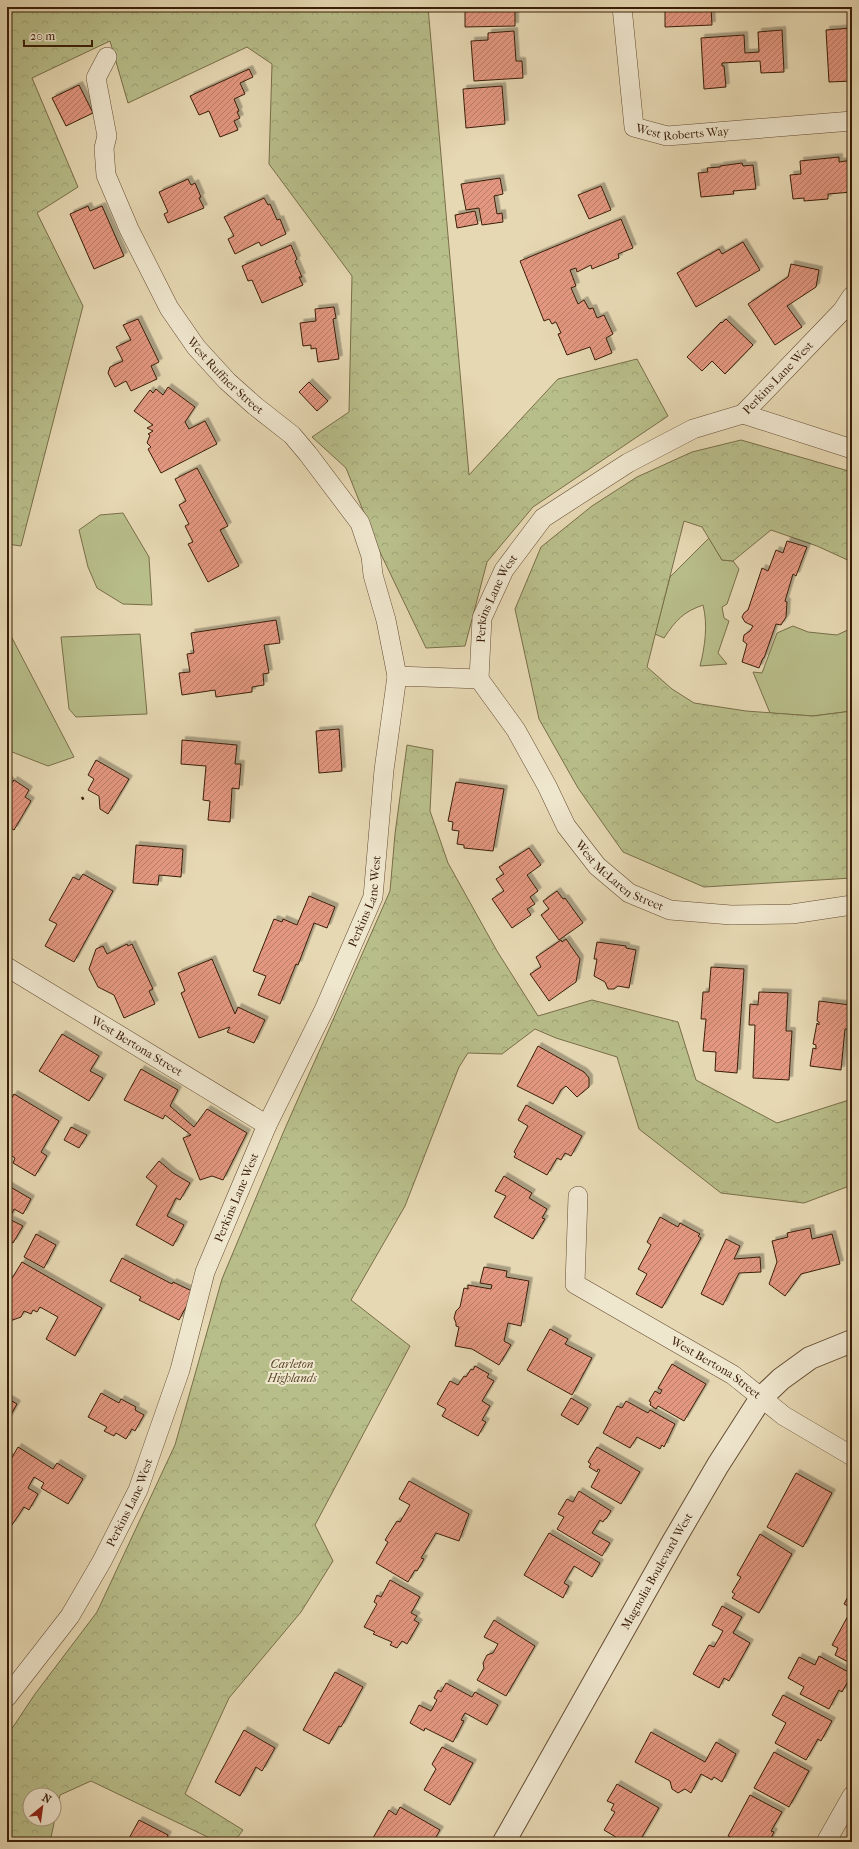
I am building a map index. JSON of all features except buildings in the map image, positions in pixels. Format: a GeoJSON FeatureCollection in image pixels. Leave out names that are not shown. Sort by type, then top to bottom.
{"type":"FeatureCollection","features":[{"type":"Feature","properties":{"kind":"street","name":"West Roberts Way"},"geometry":{"type":"LineString","coordinates":[[622,7],[634,127],[667,136],[852,121]]}},
{"type":"Feature","properties":{"kind":"street","name":"West Ruffner Street"},"geometry":{"type":"LineString","coordinates":[[107,57],[96,78],[107,136],[104,148],[106,175],[129,229],[169,308],[196,346],[227,381],[255,406],[292,435],[360,523],[371,556],[373,574],[386,620],[397,676]]}},
{"type":"Feature","properties":{"kind":"street","name":"Perkins Lane West"},"geometry":{"type":"LineString","coordinates":[[479,679],[482,618],[504,570],[543,518],[628,463],[693,429],[742,414],[842,311],[852,296]]}},
{"type":"Feature","properties":{"kind":"street"},"geometry":{"type":"LineString","coordinates":[[742,414],[852,449]]}},
{"type":"Feature","properties":{"kind":"street"},"geometry":{"type":"LineString","coordinates":[[397,676],[479,679]]}},
{"type":"Feature","properties":{"kind":"street","name":"Perkins Lane West"},"geometry":{"type":"LineString","coordinates":[[7,1697],[70,1616],[102,1560],[138,1490],[180,1370],[205,1272],[267,1125],[324,1010],[373,897],[384,770],[397,676]]}},
{"type":"Feature","properties":{"kind":"street","name":"West McLaren Street"},"geometry":{"type":"LineString","coordinates":[[479,679],[516,730],[547,786],[566,826],[597,866],[629,893],[670,910],[731,914],[792,914],[852,905]]}},
{"type":"Feature","properties":{"kind":"street","name":"West Bertona Street"},"geometry":{"type":"LineString","coordinates":[[7,967],[267,1125]]}},
{"type":"Feature","properties":{"kind":"street","name":"West Bertona Street"},"geometry":{"type":"LineString","coordinates":[[578,1196],[576,1284],[733,1375],[784,1416],[852,1456]]}},
{"type":"Feature","properties":{"kind":"street","name":"Magnolia Boulevard West"},"geometry":{"type":"LineString","coordinates":[[504,1842],[673,1542],[718,1465],[761,1398],[781,1379],[810,1358],[852,1341]]}},
{"type":"Feature","properties":{"kind":"street"},"geometry":{"type":"LineString","coordinates":[[826,1842],[852,1796]]}},
{"type":"Feature","properties":{"kind":"path"},"geometry":{"type":"LineString","coordinates":[[82,797],[84,801]]}},
{"type":"Feature","properties":{"kind":"green space"},"geometry":{"type":"Polygon","coordinates":[[[7,7],[428,7],[469,475],[558,379],[637,359],[668,416],[533,507],[487,562],[465,646],[426,648],[378,548],[346,468],[312,437],[349,412],[352,276],[269,164],[272,64],[247,47],[128,103],[110,41],[32,78],[78,187],[37,213],[83,306],[21,546],[7,544],[7,7]]]}},
{"type":"Feature","properties":{"kind":"green space"},"geometry":{"type":"Polygon","coordinates":[[[741,440],[852,472],[852,562],[817,546],[771,530],[733,561],[722,560],[702,527],[684,521],[647,667],[672,689],[694,703],[746,711],[813,716],[852,711],[852,878],[704,887],[623,852],[578,788],[539,719],[515,609],[541,547],[592,506],[637,477],[692,452],[741,440]]]}},
{"type":"Feature","properties":{"kind":"green space"},"geometry":{"type":"Polygon","coordinates":[[[123,513],[149,557],[152,605],[123,604],[97,588],[88,567],[79,530],[100,515],[123,513]]]}},
{"type":"Feature","properties":{"kind":"green space"},"geometry":{"type":"Polygon","coordinates":[[[709,538],[722,560],[733,561],[739,569],[727,604],[722,607],[724,618],[729,621],[718,653],[727,664],[700,666],[705,636],[705,612],[703,605],[680,617],[664,638],[655,634],[670,577],[709,538]]]}},
{"type":"Feature","properties":{"kind":"green space"},"geometry":{"type":"Polygon","coordinates":[[[793,626],[808,632],[837,635],[852,628],[852,711],[813,716],[770,713],[753,672],[762,673],[777,633],[793,626]]]}},
{"type":"Feature","properties":{"kind":"green space"},"geometry":{"type":"Polygon","coordinates":[[[7,633],[11,636],[74,757],[48,766],[7,750],[7,633]]]}},
{"type":"Feature","properties":{"kind":"green space"},"geometry":{"type":"Polygon","coordinates":[[[140,634],[147,714],[76,717],[69,709],[61,637],[140,634]]]}},
{"type":"Feature","properties":{"kind":"green space","name":"Carleton Highlands"},"geometry":{"type":"Polygon","coordinates":[[[407,745],[433,750],[430,811],[448,863],[497,951],[538,1016],[592,1000],[678,1022],[696,1080],[777,1123],[852,1099],[852,1185],[804,1203],[721,1193],[639,1129],[617,1057],[556,1038],[535,1029],[502,1054],[468,1053],[459,1067],[405,1206],[351,1300],[410,1346],[315,1525],[333,1561],[301,1612],[229,1698],[185,1794],[243,1830],[234,1842],[218,1842],[91,1781],[62,1794],[62,1787],[22,1787],[22,1827],[53,1827],[50,1842],[7,1842],[7,1736],[35,1694],[97,1612],[175,1445],[222,1279],[283,1133],[390,891],[395,834],[407,745]]]}}]}
